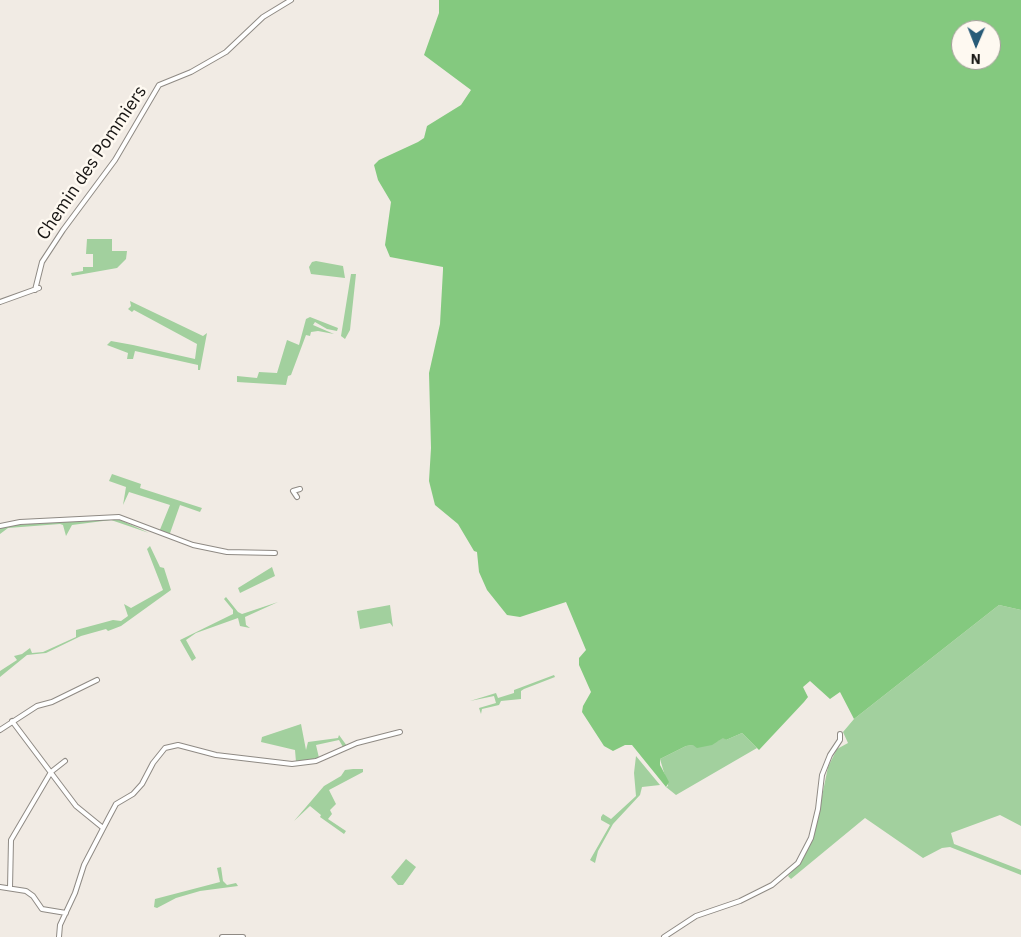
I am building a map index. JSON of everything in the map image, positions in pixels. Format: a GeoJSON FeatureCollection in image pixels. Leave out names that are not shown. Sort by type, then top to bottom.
{"type":"FeatureCollection","features":[{"type":"Feature","properties":{"kind":"street","name":"Chemin des Pommiers"},"geometry":{"type":"LineString","coordinates":[[0,302],[37,289],[42,262],[63,230],[115,160],[159,85],[191,72],[226,52],[263,16],[291,0]]}},
{"type":"Feature","properties":{"kind":"street"},"geometry":{"type":"LineString","coordinates":[[297,497],[293,491],[300,488]]}},
{"type":"Feature","properties":{"kind":"street"},"geometry":{"type":"LineString","coordinates":[[0,526],[20,522],[119,517],[174,539],[211,549],[247,553],[275,553]]}},
{"type":"Feature","properties":{"kind":"street"},"geometry":{"type":"LineString","coordinates":[[0,730],[37,706],[52,702],[97,680]]}},
{"type":"Feature","properties":{"kind":"street"},"geometry":{"type":"LineString","coordinates":[[12,721],[76,806],[103,828]]}},
{"type":"Feature","properties":{"kind":"street"},"geometry":{"type":"LineString","coordinates":[[59,937],[60,925],[75,893],[84,865],[116,804],[135,792],[142,784],[159,754],[171,746],[182,746],[216,755],[292,764],[316,761],[357,744],[400,732]]}},
{"type":"Feature","properties":{"kind":"street"},"geometry":{"type":"LineString","coordinates":[[664,937],[696,916],[740,901],[764,889],[780,880],[798,863],[811,838],[818,809],[822,775],[830,755],[840,740],[840,734]]}},
{"type":"Feature","properties":{"kind":"street"},"geometry":{"type":"LineString","coordinates":[[10,888],[11,840],[51,772],[65,761]]}},
{"type":"Feature","properties":{"kind":"street"},"geometry":{"type":"LineString","coordinates":[[0,887],[31,894],[42,909],[66,913]]}},
{"type":"Feature","properties":{"kind":"street"},"geometry":{"type":"LineString","coordinates":[[222,937],[243,937]]}},
{"type":"Feature","properties":{"kind":"green space"},"geometry":{"type":"Polygon","coordinates":[[[439,0],[1021,0],[1021,610],[999,605],[854,719],[840,692],[830,699],[810,681],[803,687],[808,697],[759,750],[742,733],[726,740],[723,738],[712,745],[697,748],[693,745],[686,746],[660,759],[660,765],[669,782],[666,787],[632,745],[625,745],[613,751],[604,746],[582,712],[583,706],[591,692],[579,665],[579,658],[586,650],[566,602],[520,617],[507,615],[487,590],[479,572],[477,552],[474,551],[458,524],[435,505],[429,481],[431,448],[429,373],[440,324],[443,267],[390,257],[385,245],[391,202],[378,180],[374,165],[379,160],[424,138],[427,126],[461,105],[471,90],[424,55],[439,13],[439,0]]]}},
{"type":"Feature","properties":{"kind":"green space"},"geometry":{"type":"Polygon","coordinates":[[[87,239],[112,239],[112,251],[127,251],[126,259],[117,268],[72,276],[71,273],[83,271],[83,267],[93,267],[93,254],[86,254],[87,239]]]}},
{"type":"Feature","properties":{"kind":"green space"},"geometry":{"type":"Polygon","coordinates":[[[316,261],[343,266],[345,278],[311,274],[309,267],[312,262],[316,261]]]}},
{"type":"Feature","properties":{"kind":"green space"},"geometry":{"type":"Polygon","coordinates":[[[351,274],[356,274],[350,330],[345,339],[341,336],[351,274]]]}},
{"type":"Feature","properties":{"kind":"green space"},"geometry":{"type":"Polygon","coordinates":[[[130,301],[203,336],[207,333],[200,370],[198,370],[198,365],[135,351],[133,359],[127,359],[128,353],[107,345],[111,341],[195,359],[197,344],[134,310],[132,312],[128,309],[131,306],[130,301]]]}},
{"type":"Feature","properties":{"kind":"green space"},"geometry":{"type":"Polygon","coordinates":[[[310,317],[338,328],[337,331],[327,329],[315,322],[313,325],[334,334],[318,331],[311,332],[310,336],[306,335],[286,385],[237,382],[237,376],[257,378],[259,372],[277,373],[287,340],[299,345],[306,319],[310,317]]]}},
{"type":"Feature","properties":{"kind":"green space"},"geometry":{"type":"Polygon","coordinates":[[[112,474],[141,484],[140,488],[202,508],[200,512],[180,505],[169,536],[159,532],[170,505],[129,492],[123,505],[126,487],[109,481],[112,474]]]}},
{"type":"Feature","properties":{"kind":"green space"},"geometry":{"type":"Polygon","coordinates":[[[118,519],[149,533],[111,520],[72,525],[66,536],[63,525],[60,524],[8,528],[0,534],[0,528],[11,525],[118,519]]]}},
{"type":"Feature","properties":{"kind":"green space"},"geometry":{"type":"Polygon","coordinates":[[[150,546],[160,567],[164,568],[171,590],[121,626],[108,631],[106,629],[81,636],[46,653],[27,655],[0,677],[0,671],[17,660],[14,656],[22,654],[30,648],[32,653],[43,652],[76,637],[76,630],[113,620],[121,621],[128,616],[124,604],[131,608],[163,590],[147,549],[150,546]]]}},
{"type":"Feature","properties":{"kind":"green space"},"geometry":{"type":"Polygon","coordinates":[[[272,567],[275,576],[240,593],[238,588],[272,567]]]}},
{"type":"Feature","properties":{"kind":"green space"},"geometry":{"type":"Polygon","coordinates":[[[226,597],[238,612],[242,614],[278,602],[245,617],[246,625],[250,628],[240,626],[238,618],[196,633],[186,640],[196,658],[192,661],[180,640],[233,614],[233,610],[224,599],[226,597]]]}},
{"type":"Feature","properties":{"kind":"green space"},"geometry":{"type":"Polygon","coordinates":[[[390,605],[393,627],[390,623],[360,629],[357,611],[390,605]]]}},
{"type":"Feature","properties":{"kind":"green space"},"geometry":{"type":"Polygon","coordinates":[[[999,605],[1021,610],[1021,826],[1000,815],[951,833],[954,844],[1021,870],[1021,875],[950,847],[942,848],[923,858],[865,818],[791,879],[788,876],[804,857],[814,835],[828,767],[837,749],[848,743],[843,732],[854,719],[999,605]]]}},
{"type":"Feature","properties":{"kind":"green space"},"geometry":{"type":"Polygon","coordinates":[[[554,675],[555,677],[521,691],[521,699],[501,701],[499,705],[482,709],[481,714],[479,708],[496,703],[494,696],[470,701],[496,693],[498,698],[554,675]]]}},
{"type":"Feature","properties":{"kind":"green space"},"geometry":{"type":"Polygon","coordinates":[[[301,724],[306,750],[308,742],[338,738],[339,735],[347,746],[343,747],[339,740],[316,745],[319,758],[296,762],[295,750],[261,742],[262,737],[301,724]]]}},
{"type":"Feature","properties":{"kind":"green space"},"geometry":{"type":"Polygon","coordinates":[[[742,733],[757,748],[676,795],[666,787],[668,786],[660,759],[686,746],[718,741],[723,737],[726,740],[742,733]]]}},
{"type":"Feature","properties":{"kind":"green space"},"geometry":{"type":"Polygon","coordinates":[[[636,756],[660,785],[642,787],[640,795],[613,824],[598,851],[595,863],[590,860],[610,825],[601,820],[601,817],[603,814],[611,819],[636,796],[634,773],[636,756]]]}},
{"type":"Feature","properties":{"kind":"green space"},"geometry":{"type":"Polygon","coordinates":[[[363,769],[363,772],[329,790],[336,804],[330,810],[332,814],[328,819],[346,831],[344,834],[320,817],[321,815],[310,806],[294,821],[324,786],[341,776],[345,770],[363,769]]]}},
{"type":"Feature","properties":{"kind":"green space"},"geometry":{"type":"Polygon","coordinates":[[[406,859],[416,867],[403,885],[398,885],[391,877],[406,859]]]}},
{"type":"Feature","properties":{"kind":"green space"},"geometry":{"type":"Polygon","coordinates":[[[221,867],[223,881],[227,885],[236,883],[238,886],[200,891],[176,898],[157,908],[154,907],[155,899],[220,882],[217,868],[221,867]]]}}]}
